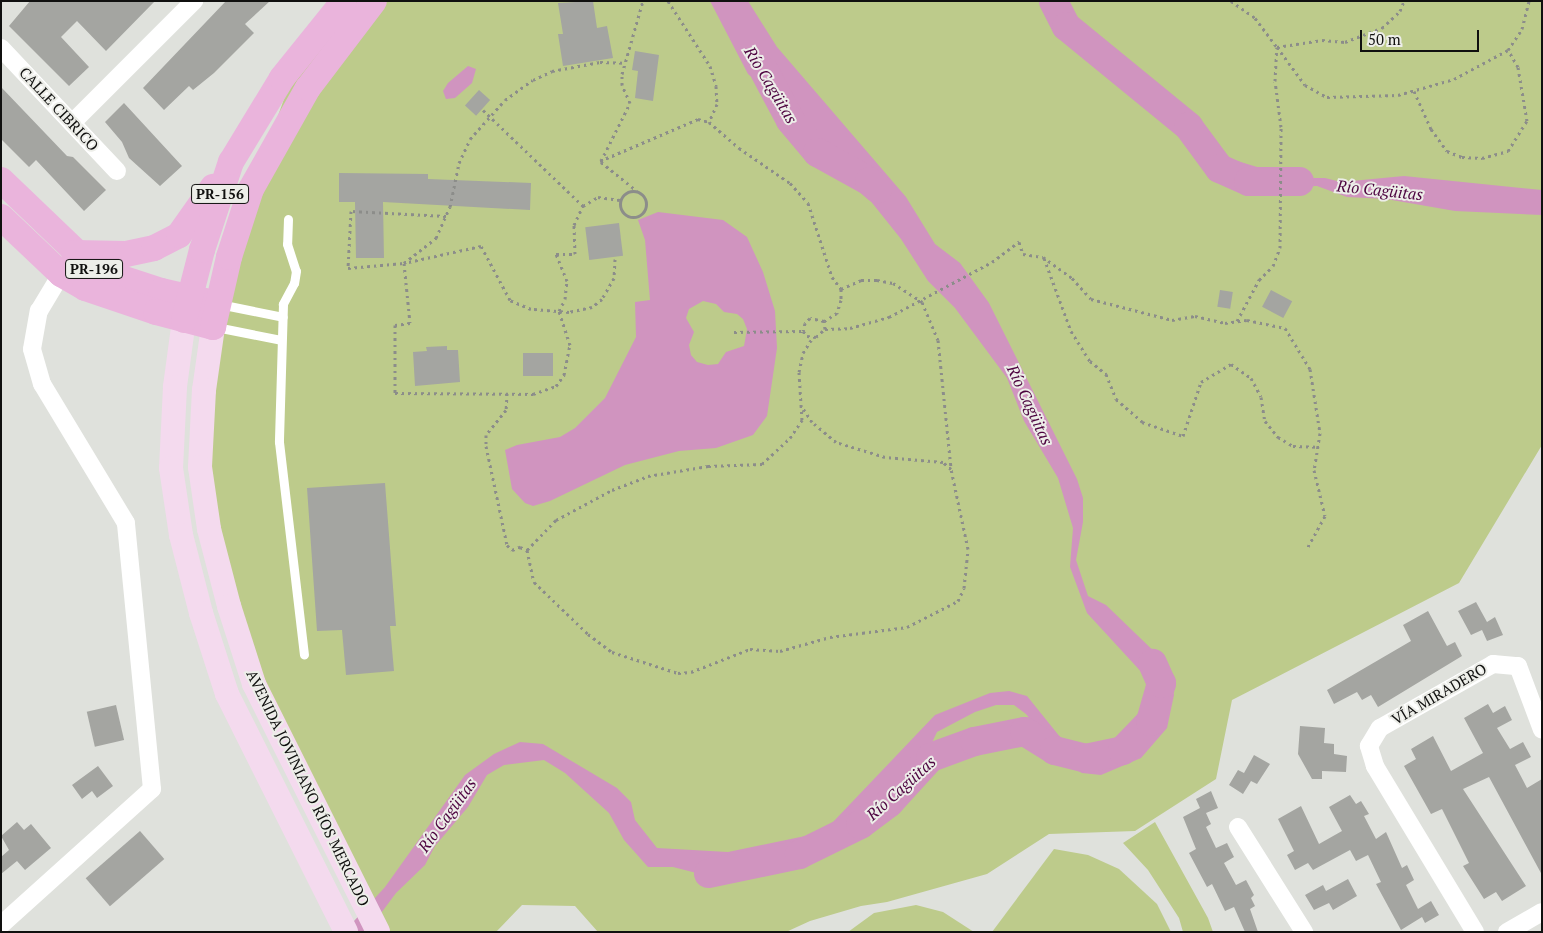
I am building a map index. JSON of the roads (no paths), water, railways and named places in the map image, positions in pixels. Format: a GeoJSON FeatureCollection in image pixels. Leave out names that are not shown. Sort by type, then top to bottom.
{"type":"FeatureCollection","features":[{"type":"Feature","properties":{"kind":"main road","name":"AVENIDA JOVINIANO RÍOS MERCADO"},"geometry":{"type":"LineString","coordinates":[[344,1],[282,78],[231,162],[186,308],[175,387],[171,468],[181,535],[201,613],[227,694],[346,932]]}},
{"type":"Feature","properties":{"kind":"main road","name":"AVENIDA JOVINIANO RÍOS MERCADO"},"geometry":{"type":"LineString","coordinates":[[374,1],[308,88],[251,189],[215,315],[204,390],[200,467],[209,529],[229,606],[254,684],[378,932]]}},
{"type":"Feature","properties":{"kind":"main road"},"geometry":{"type":"LineString","coordinates":[[68,263],[154,248],[179,235],[231,162]]}},
{"type":"Feature","properties":{"kind":"main road","name":"PR-196"},"geometry":{"type":"LineString","coordinates":[[1,180],[68,263]]}},
{"type":"Feature","properties":{"kind":"main road","name":"PR-196"},"geometry":{"type":"LineString","coordinates":[[1,217],[68,263],[110,275],[186,308],[215,315]]}},
{"type":"Feature","properties":{"kind":"street"},"geometry":{"type":"LineString","coordinates":[[72,122],[194,1]]}},
{"type":"Feature","properties":{"kind":"street","name":"CALLE CIBRICO"},"geometry":{"type":"LineString","coordinates":[[1,48],[117,171]]}},
{"type":"Feature","properties":{"kind":"street"},"geometry":{"type":"LineString","coordinates":[[1,924],[152,789],[126,523],[42,384],[32,349],[39,310],[68,263]]}},
{"type":"Feature","properties":{"kind":"street","name":"VÍA MIRADERO"},"geometry":{"type":"LineString","coordinates":[[1475,932],[1375,766],[1369,746],[1380,728],[1493,664],[1518,666],[1542,730]]}},
{"type":"Feature","properties":{"kind":"street"},"geometry":{"type":"LineString","coordinates":[[1238,828],[1304,932]]}},
{"type":"Feature","properties":{"kind":"street"},"geometry":{"type":"LineString","coordinates":[[1507,932],[1542,912]]}},
{"type":"Feature","properties":{"kind":"lane"},"geometry":{"type":"LineString","coordinates":[[288,220],[287,244],[296,271],[294,283],[283,304],[279,442],[304,655]]}},
{"type":"Feature","properties":{"kind":"lane"},"geometry":{"type":"LineString","coordinates":[[215,315],[283,317]]}},
{"type":"Feature","properties":{"kind":"lane"},"geometry":{"type":"LineString","coordinates":[[215,315],[281,340]]}},
{"type":"Feature","properties":{"kind":"water"},"geometry":{"type":"Polygon","coordinates":[[[710,1],[748,1],[777,47],[906,197],[935,244],[960,263],[989,303],[1077,479],[1083,498],[1083,522],[1076,560],[1088,596],[1106,605],[1164,661],[1174,695],[1167,728],[1141,758],[1101,775],[1082,773],[1039,730],[1026,714],[1014,705],[996,705],[975,712],[937,732],[917,774],[868,812],[838,841],[815,847],[797,860],[769,855],[751,862],[731,876],[716,878],[673,867],[648,867],[624,840],[609,813],[565,773],[544,760],[504,765],[487,775],[468,807],[435,846],[425,865],[396,893],[367,932],[344,932],[385,887],[465,775],[494,754],[520,742],[543,744],[617,788],[631,802],[635,820],[657,848],[728,852],[810,835],[833,822],[935,715],[990,693],[1009,691],[1027,696],[1077,758],[1095,763],[1131,745],[1149,728],[1157,703],[1145,676],[1087,613],[1070,567],[1073,528],[1058,478],[1024,421],[1007,378],[955,308],[928,281],[901,239],[821,139],[748,74],[710,1]]]}},
{"type":"Feature","properties":{"kind":"water"},"geometry":{"type":"Polygon","coordinates":[[[468,66],[476,69],[472,83],[455,98],[446,99],[443,91],[448,83],[468,66]]]}},
{"type":"Feature","properties":{"kind":"water"},"geometry":{"type":"Polygon","coordinates":[[[1234,160],[1294,178],[1325,178],[1341,182],[1404,176],[1542,190],[1542,215],[1455,211],[1386,199],[1347,197],[1317,186],[1275,187],[1255,179],[1222,174],[1227,161],[1234,160]]]}},
{"type":"Feature","properties":{"kind":"water"},"geometry":{"type":"Polygon","coordinates":[[[658,212],[723,220],[747,237],[763,272],[775,311],[777,348],[767,416],[753,435],[716,448],[679,451],[625,465],[550,501],[533,506],[525,503],[512,489],[505,450],[517,445],[560,437],[575,428],[605,398],[636,337],[635,302],[650,300],[645,240],[638,220],[658,212]],[[703,301],[689,309],[686,318],[694,332],[689,345],[691,355],[697,362],[708,365],[718,364],[726,352],[744,346],[747,329],[743,319],[737,314],[724,312],[716,304],[703,301]]]}},
{"type":"Feature","properties":{"kind":"waterway","name":"Río Cagüitas"},"geometry":{"type":"LineString","coordinates":[[1053,1],[1066,26],[1188,126],[1219,168],[1248,181],[1299,181]]}},
{"type":"Feature","properties":{"kind":"waterway","name":"Río Cagüitas"},"geometry":{"type":"LineString","coordinates":[[764,71],[790,120],[817,152],[869,181],[877,188]]}},
{"type":"Feature","properties":{"kind":"waterway","name":"Río Cagüitas"},"geometry":{"type":"LineString","coordinates":[[708,873],[799,854],[860,824],[889,802],[930,757],[974,741],[1024,731],[1054,750],[1085,758],[1122,750],[1150,721],[1161,683],[1152,663]]}}]}
